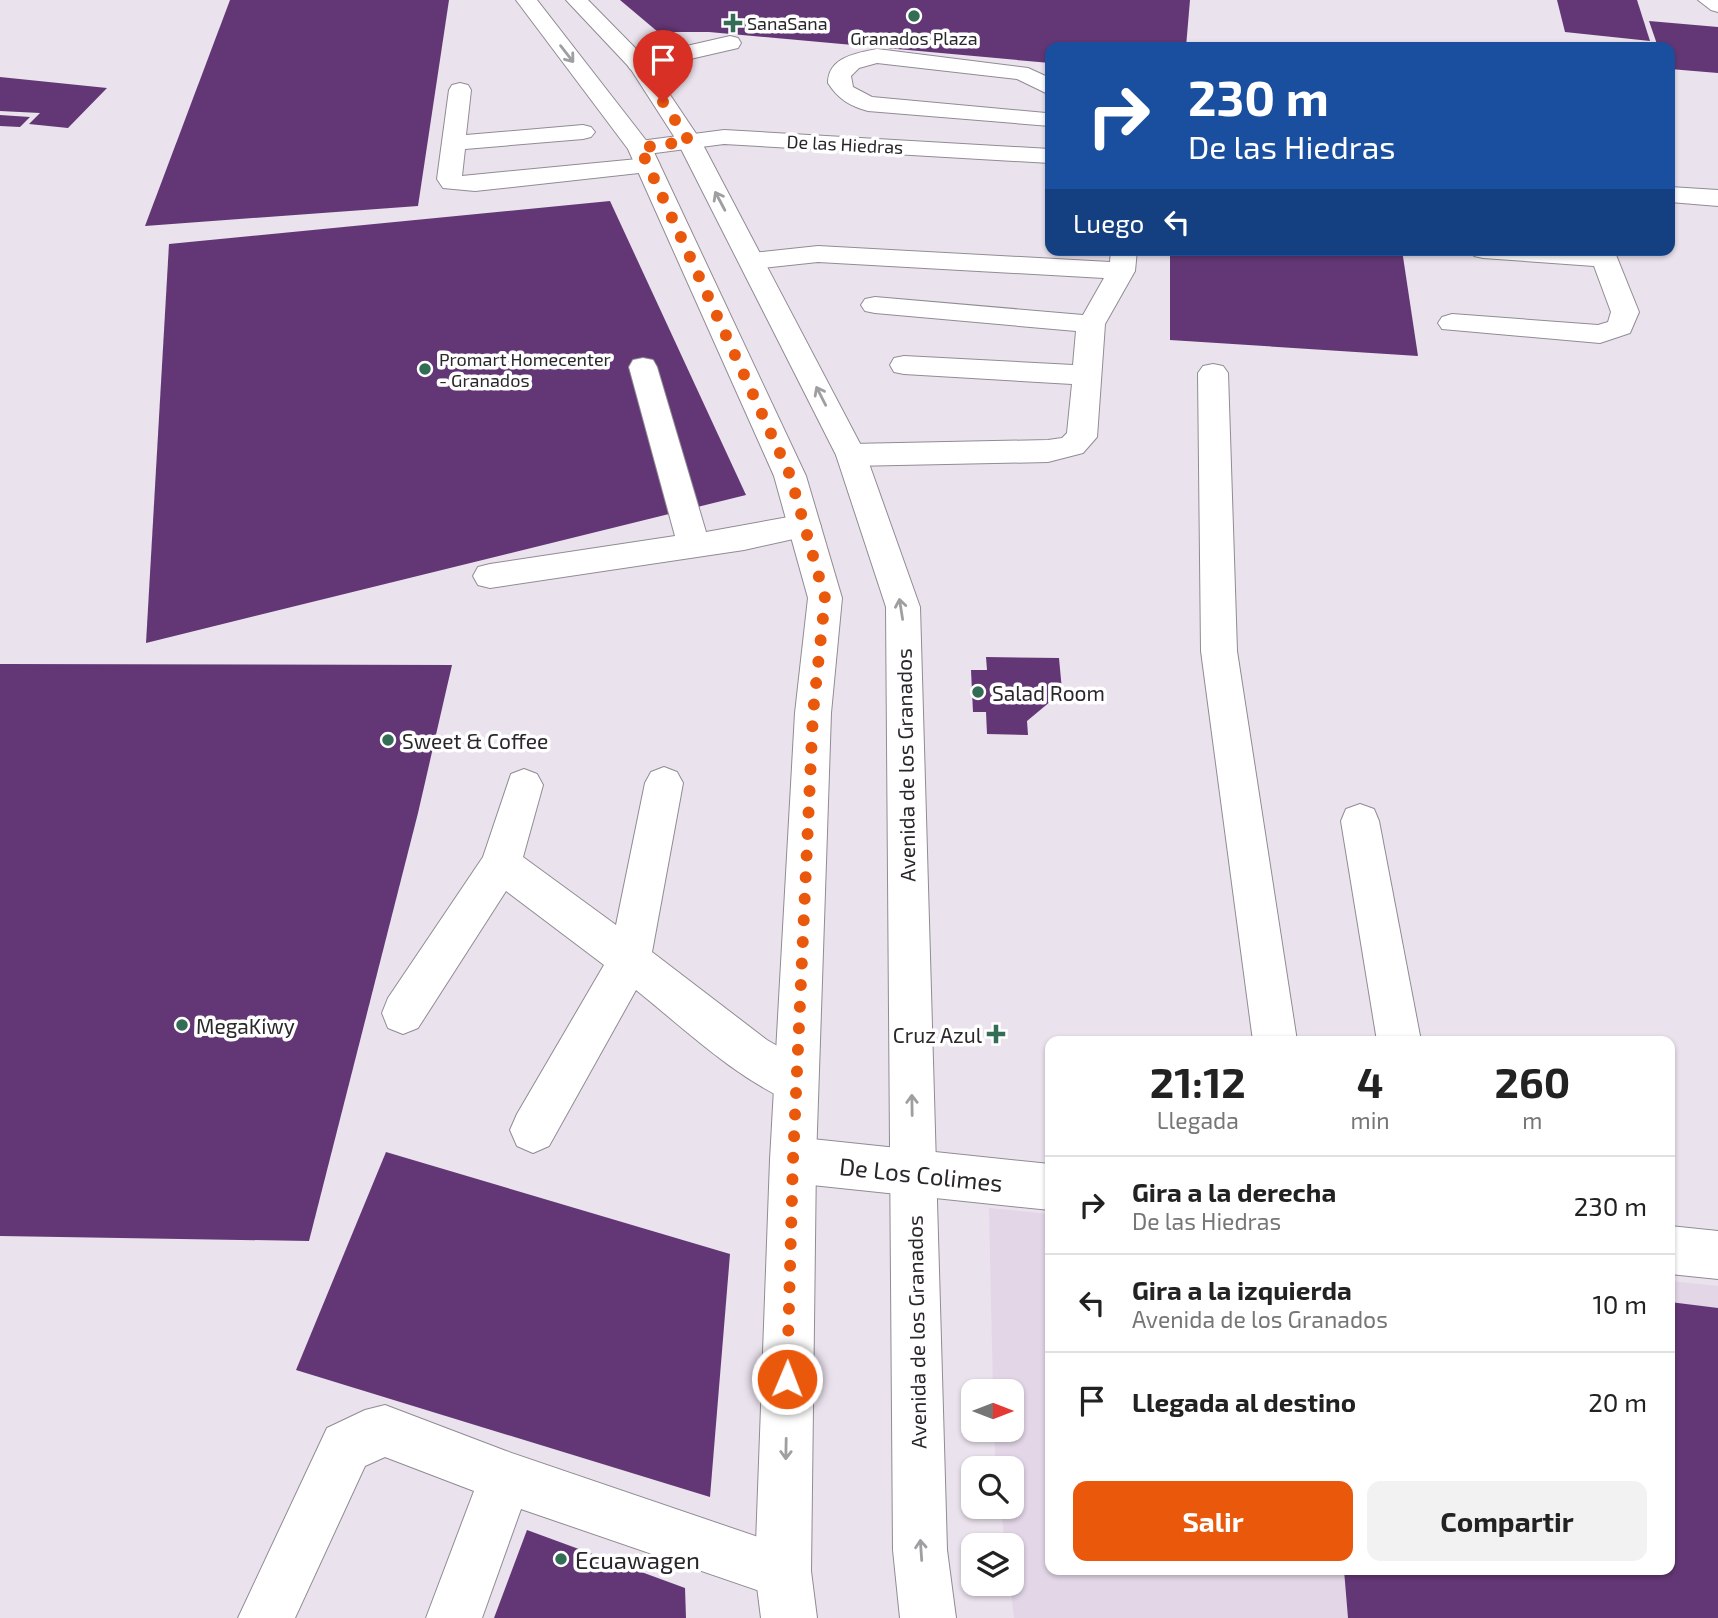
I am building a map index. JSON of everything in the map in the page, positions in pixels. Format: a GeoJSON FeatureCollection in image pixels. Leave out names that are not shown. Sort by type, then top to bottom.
{"type":"FeatureCollection","features":[{"type":"Feature","properties":{"kind":"main road"},"geometry":{"type":"LineString","coordinates":[[266,1618],[346,1447],[365,1436],[385,1431],[506,1477],[687,1536],[786,1595],[796,1082],[813,713],[825,598],[790,475],[644,156],[526,0]]}},
{"type":"Feature","properties":{"kind":"main road","name":"Avenida de los Granados"},"geometry":{"type":"LineString","coordinates":[[576,0],[638,64],[689,141],[851,455],[902,607],[918,1333],[920,1550],[928,1618]]}},
{"type":"Feature","properties":{"kind":"main road"},"geometry":{"type":"LineString","coordinates":[[1708,0],[1718,6]]}},
{"type":"Feature","properties":{"kind":"main road"},"geometry":{"type":"LineString","coordinates":[[638,64],[730,43]]}},
{"type":"Feature","properties":{"kind":"main road"},"geometry":{"type":"LineString","coordinates":[[1045,85],[1032,76],[1020,73],[877,57],[861,57],[848,63],[838,74],[838,84],[845,92],[854,100],[868,104],[1045,114]]}},
{"type":"Feature","properties":{"kind":"main road"},"geometry":{"type":"LineString","coordinates":[[460,90],[454,143],[583,132]]}},
{"type":"Feature","properties":{"kind":"main road"},"geometry":{"type":"LineString","coordinates":[[1042,155],[1045,134]]}},
{"type":"Feature","properties":{"kind":"main road","name":"De las Hiedras"},"geometry":{"type":"LineString","coordinates":[[454,143],[450,179],[458,184],[644,156],[689,141],[724,137],[1042,155]]}},
{"type":"Feature","properties":{"kind":"main road"},"geometry":{"type":"LineString","coordinates":[[1675,195],[1718,198]]}},
{"type":"Feature","properties":{"kind":"main road"},"geometry":{"type":"LineString","coordinates":[[752,261],[818,254],[1123,261],[1091,324],[1083,437],[1072,446],[1048,451],[851,455]]}},
{"type":"Feature","properties":{"kind":"main road"},"geometry":{"type":"LineString","coordinates":[[1452,323],[1600,334],[1620,327],[1625,312],[1603,256]]}},
{"type":"Feature","properties":{"kind":"main road"},"geometry":{"type":"LineString","coordinates":[[875,305],[1091,324]]}},
{"type":"Feature","properties":{"kind":"main road"},"geometry":{"type":"LineString","coordinates":[[904,365],[1086,375]]}},
{"type":"Feature","properties":{"kind":"main road"},"geometry":{"type":"LineString","coordinates":[[643,367],[694,546]]}},
{"type":"Feature","properties":{"kind":"main road"},"geometry":{"type":"LineString","coordinates":[[1213,373],[1219,652],[1274,1036]]}},
{"type":"Feature","properties":{"kind":"main road"},"geometry":{"type":"LineString","coordinates":[[489,576],[694,546],[805,526]]}},
{"type":"Feature","properties":{"kind":"main road"},"geometry":{"type":"LineString","coordinates":[[533,1130],[631,960],[664,783]]}},
{"type":"Feature","properties":{"kind":"main road"},"geometry":{"type":"LineString","coordinates":[[403,1013],[501,864],[524,785]]}},
{"type":"Feature","properties":{"kind":"main road"},"geometry":{"type":"LineString","coordinates":[[1360,821],[1398,1036]]}},
{"type":"Feature","properties":{"kind":"main road"},"geometry":{"type":"LineString","coordinates":[[501,864],[631,960],[752,1055],[796,1082]]}},
{"type":"Feature","properties":{"kind":"main road","name":"De Los Colimes"},"geometry":{"type":"LineString","coordinates":[[793,1160],[1045,1187]]}},
{"type":"Feature","properties":{"kind":"main road"},"geometry":{"type":"LineString","coordinates":[[1675,1251],[1718,1255]]}},
{"type":"Feature","properties":{"kind":"main road"},"geometry":{"type":"LineString","coordinates":[[454,1618],[506,1477]]}},
{"type":"Feature","properties":{"kind":"shaded area"},"geometry":{"type":"Polygon","coordinates":[[[989,1208],[1045,1214],[1045,1575],[1675,1575],[1675,1282],[1718,1286],[1718,1618],[1014,1618],[1011,1596],[1024,1596],[1024,1533],[1004,1533],[1002,1519],[1024,1519],[1024,1456],[995,1456],[995,1442],[1024,1442],[1024,1379],[993,1379],[989,1208]]]}},
{"type":"Feature","properties":{"kind":"building"},"geometry":{"type":"Polygon","coordinates":[[[230,0],[449,0],[418,206],[145,226],[230,0]]]}},
{"type":"Feature","properties":{"kind":"building","name":"Granados Plaza"},"geometry":{"type":"Polygon","coordinates":[[[620,0],[1190,0],[1186,42],[1045,42],[1045,63],[709,32],[658,32],[620,0]]]}},
{"type":"Feature","properties":{"kind":"building"},"geometry":{"type":"Polygon","coordinates":[[[1557,0],[1637,0],[1650,41],[1565,32],[1557,0]]]}},
{"type":"Feature","properties":{"kind":"building"},"geometry":{"type":"Polygon","coordinates":[[[1649,21],[1718,27],[1718,73],[1675,69],[1675,42],[1656,42],[1649,21]]]}},
{"type":"Feature","properties":{"kind":"building"},"geometry":{"type":"Polygon","coordinates":[[[0,77],[107,88],[68,128],[29,124],[40,113],[0,111],[0,77]]]}},
{"type":"Feature","properties":{"kind":"building"},"geometry":{"type":"Polygon","coordinates":[[[0,115],[30,117],[20,127],[0,126],[0,115]]]}},
{"type":"Feature","properties":{"kind":"building","name":"Promart Homecenter - Granados"},"geometry":{"type":"Polygon","coordinates":[[[610,201],[746,495],[146,643],[169,244],[610,201]]]}},
{"type":"Feature","properties":{"kind":"building"},"geometry":{"type":"Polygon","coordinates":[[[1170,256],[1403,256],[1418,356],[1170,340],[1170,256]]]}},
{"type":"Feature","properties":{"kind":"building"},"geometry":{"type":"Polygon","coordinates":[[[986,657],[1059,658],[1063,701],[1051,701],[1027,721],[1028,735],[987,734],[986,712],[973,712],[971,670],[987,670],[986,657]]]}},
{"type":"Feature","properties":{"kind":"building","name":"MegaKiwy"},"geometry":{"type":"Polygon","coordinates":[[[0,664],[452,665],[418,813],[309,1241],[0,1236],[0,664]]]}},
{"type":"Feature","properties":{"kind":"building"},"geometry":{"type":"Polygon","coordinates":[[[386,1152],[730,1254],[710,1497],[296,1370],[386,1152]]]}},
{"type":"Feature","properties":{"kind":"building"},"geometry":{"type":"Polygon","coordinates":[[[1675,1303],[1718,1308],[1718,1618],[1348,1618],[1344,1575],[1675,1575],[1675,1303]]]}},
{"type":"Feature","properties":{"kind":"building","name":"Ecuawagen"},"geometry":{"type":"Polygon","coordinates":[[[527,1530],[685,1588],[686,1618],[494,1618],[527,1530]]]}},
{"type":"Feature","properties":{"kind":"place","name":"Granados Plaza"},"geometry":{"type":"Point","coordinates":[914,16]}},
{"type":"Feature","properties":{"kind":"place","name":"SanaSana"},"geometry":{"type":"Point","coordinates":[733,23]}},
{"type":"Feature","properties":{"kind":"place","name":"Promart Homecenter - Granados"},"geometry":{"type":"Point","coordinates":[425,369]}},
{"type":"Feature","properties":{"kind":"place","name":"Salad Room"},"geometry":{"type":"Point","coordinates":[978,692]}},
{"type":"Feature","properties":{"kind":"place","name":"Sweet & Coffee"},"geometry":{"type":"Point","coordinates":[388,740]}},
{"type":"Feature","properties":{"kind":"place","name":"MegaKiwy"},"geometry":{"type":"Point","coordinates":[182,1025]}},
{"type":"Feature","properties":{"kind":"place","name":"Cruz Azul"},"geometry":{"type":"Point","coordinates":[996,1034]}},
{"type":"Feature","properties":{"kind":"place","name":"Ecuawagen"},"geometry":{"type":"Point","coordinates":[561,1559]}},
{"type":"Feature","properties":{"kind":"route"},"geometry":{"type":"LineString","coordinates":[[663,102],[689,141],[640,148],[790,475],[825,598],[813,713],[793,1160],[787,1379]]}}]}
